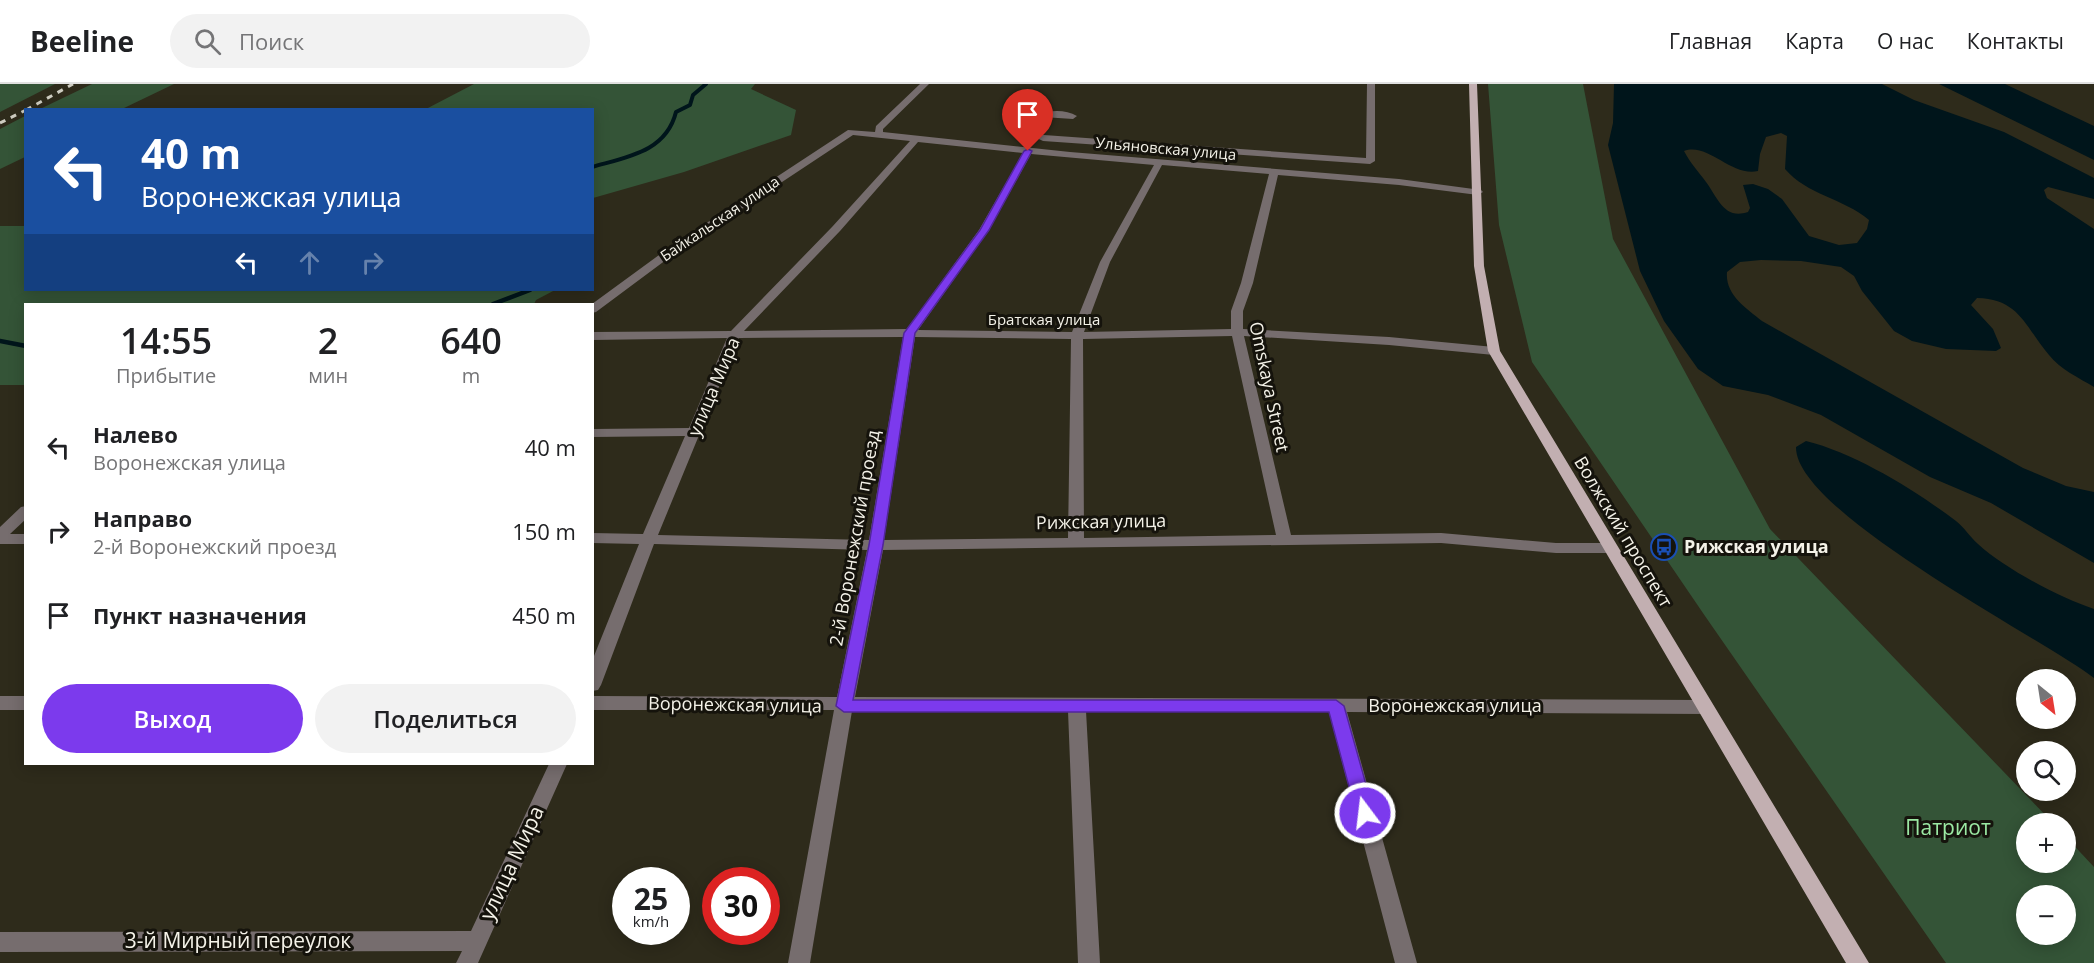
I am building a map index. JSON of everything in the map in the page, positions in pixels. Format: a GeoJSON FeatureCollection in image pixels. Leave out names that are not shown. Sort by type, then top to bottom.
{"type":"FeatureCollection","features":[{"type":"Feature","properties":{"kind":"main road","name":"Волжский проспект"},"geometry":{"type":"LineString","coordinates":[[1473,84],[1479,266],[1494,351],[1858,963]]}},
{"type":"Feature","properties":{"kind":"street"},"geometry":{"type":"LineString","coordinates":[[890,136],[879,133],[879,128],[926,84]]}},
{"type":"Feature","properties":{"kind":"street"},"geometry":{"type":"LineString","coordinates":[[1073,116],[1044,113],[1034,116],[1026,124],[1026,131],[1043,138],[1370,161],[1371,84]]}},
{"type":"Feature","properties":{"kind":"street","name":"Ульяновская улица"},"geometry":{"type":"LineString","coordinates":[[851,132],[1159,163],[1399,182],[1478,192]]}},
{"type":"Feature","properties":{"kind":"street","name":"Байкальская улица"},"geometry":{"type":"LineString","coordinates":[[594,309],[674,249],[851,132]]}},
{"type":"Feature","properties":{"kind":"street","name":"улица Мира"},"geometry":{"type":"LineString","coordinates":[[594,680],[649,538],[735,334],[836,229],[916,139]]}},
{"type":"Feature","properties":{"kind":"street","name":"2-й Воронежский проезд"},"geometry":{"type":"LineString","coordinates":[[799,963],[844,706],[876,545],[910,333],[984,230],[1028,151]]}},
{"type":"Feature","properties":{"kind":"street"},"geometry":{"type":"LineString","coordinates":[[1334,158],[1334,178]]}},
{"type":"Feature","properties":{"kind":"street"},"geometry":{"type":"LineString","coordinates":[[1076,541],[1077,336],[1105,262],[1159,163]]}},
{"type":"Feature","properties":{"kind":"street","name":"Omskaya Street"},"geometry":{"type":"LineString","coordinates":[[1274,173],[1266,195],[1246,285],[1235,312],[1237,332],[1285,540]]}},
{"type":"Feature","properties":{"kind":"street","name":"Братская улица"},"geometry":{"type":"LineString","coordinates":[[594,336],[910,333],[1077,336],[1237,332],[1389,340],[1494,351]]}},
{"type":"Feature","properties":{"kind":"street"},"geometry":{"type":"LineString","coordinates":[[594,433],[695,432]]}},
{"type":"Feature","properties":{"kind":"street"},"geometry":{"type":"LineString","coordinates":[[0,537],[24,512]]}},
{"type":"Feature","properties":{"kind":"street"},"geometry":{"type":"LineString","coordinates":[[0,537],[24,539]]}},
{"type":"Feature","properties":{"kind":"street","name":"Рижская улица"},"geometry":{"type":"LineString","coordinates":[[594,538],[876,545],[1441,538],[1556,548],[1610,548]]}},
{"type":"Feature","properties":{"kind":"street"},"geometry":{"type":"LineString","coordinates":[[0,702],[24,703]]}},
{"type":"Feature","properties":{"kind":"street","name":"Воронежская улица"},"geometry":{"type":"LineString","coordinates":[[594,703],[844,706],[1705,707]]}},
{"type":"Feature","properties":{"kind":"street"},"geometry":{"type":"LineString","coordinates":[[1077,706],[1089,963]]}},
{"type":"Feature","properties":{"kind":"street"},"geometry":{"type":"LineString","coordinates":[[1336,706],[1406,963]]}},
{"type":"Feature","properties":{"kind":"street","name":"улица Мира"},"geometry":{"type":"LineString","coordinates":[[467,963],[558,765]]}},
{"type":"Feature","properties":{"kind":"street","name":"3-й Мирный переулок"},"geometry":{"type":"LineString","coordinates":[[0,942],[476,941]]}},
{"type":"Feature","properties":{"kind":"green space"},"geometry":{"type":"Polygon","coordinates":[[[0,84],[55,84],[0,112],[0,84]]]}},
{"type":"Feature","properties":{"kind":"green space"},"geometry":{"type":"Polygon","coordinates":[[[92,84],[174,84],[124,108],[42,108],[92,84]]]}},
{"type":"Feature","properties":{"kind":"green space"},"geometry":{"type":"Polygon","coordinates":[[[474,84],[755,84],[751,89],[796,110],[791,135],[684,172],[594,198],[594,108],[428,108],[474,84]]]}},
{"type":"Feature","properties":{"kind":"green space","name":"Патриот"},"geometry":{"type":"Polygon","coordinates":[[[1488,84],[1583,84],[1613,239],[1770,529],[2016,785],[2016,801],[2032,801],[2043,813],[2016,813],[2016,873],[2076,873],[2076,848],[2094,867],[2094,963],[1946,963],[1532,362],[1499,225],[1488,84]]]}},
{"type":"Feature","properties":{"kind":"green space"},"geometry":{"type":"Polygon","coordinates":[[[24,117],[24,157],[0,169],[0,129],[24,117]]]}},
{"type":"Feature","properties":{"kind":"green space"},"geometry":{"type":"Polygon","coordinates":[[[0,226],[24,226],[24,291],[553,291],[534,303],[24,303],[24,385],[0,385],[0,226]]]}},
{"type":"Feature","properties":{"kind":"water"},"geometry":{"type":"Polygon","coordinates":[[[1614,84],[1882,84],[1914,100],[2004,132],[2094,178],[2094,199],[2048,187],[2044,190],[2047,198],[2094,229],[2094,387],[2053,360],[2020,316],[2003,303],[1977,298],[1971,305],[1993,329],[2001,348],[1996,351],[1946,349],[1912,341],[1894,331],[1862,291],[1854,276],[1841,267],[1801,261],[1740,262],[1727,272],[1727,280],[1729,288],[1743,306],[1762,321],[2023,468],[2066,486],[2094,492],[2094,563],[1991,503],[1930,477],[1821,415],[1768,395],[1723,386],[1698,369],[1664,321],[1640,271],[1608,145],[1613,123],[1614,84]],[[1781,133],[1766,137],[1760,154],[1758,171],[1738,169],[1702,151],[1684,151],[1718,201],[1727,210],[1740,214],[1748,212],[1750,208],[1743,185],[1753,184],[1768,189],[1782,199],[1809,236],[1839,245],[1857,243],[1867,229],[1869,220],[1848,206],[1804,185],[1785,169],[1787,136],[1781,133]]]}},
{"type":"Feature","properties":{"kind":"water"},"geometry":{"type":"Polygon","coordinates":[[[1939,84],[2005,84],[2094,126],[2094,160],[1939,84]]]}},
{"type":"Feature","properties":{"kind":"water"},"geometry":{"type":"Polygon","coordinates":[[[1806,441],[1844,454],[1884,474],[1956,521],[1978,544],[2002,563],[2049,590],[2094,609],[2094,678],[1924,572],[1835,505],[1806,474],[1796,447],[1806,441]]]}},
{"type":"Feature","properties":{"kind":"waterway"},"geometry":{"type":"LineString","coordinates":[[594,166],[631,156],[654,144],[664,136],[676,112],[690,105],[693,95],[706,84]]}},
{"type":"Feature","properties":{"kind":"waterway"},"geometry":{"type":"LineString","coordinates":[[496,303],[527,291]]}},
{"type":"Feature","properties":{"kind":"waterway"},"geometry":{"type":"LineString","coordinates":[[0,341],[24,346]]}},
{"type":"Feature","properties":{"kind":"railway"},"geometry":{"type":"LineString","coordinates":[[30,108],[73,84]]}},
{"type":"Feature","properties":{"kind":"railway"},"geometry":{"type":"LineString","coordinates":[[0,123],[24,111]]}},
{"type":"Feature","properties":{"kind":"place","name":"Рижская улица"},"geometry":{"type":"Point","coordinates":[1664,547]}},
{"type":"Feature","properties":{"kind":"route"},"geometry":{"type":"LineString","coordinates":[[1028,151],[984,230],[910,333],[876,545],[844,706],[1336,706],[1365,813]]}}]}
